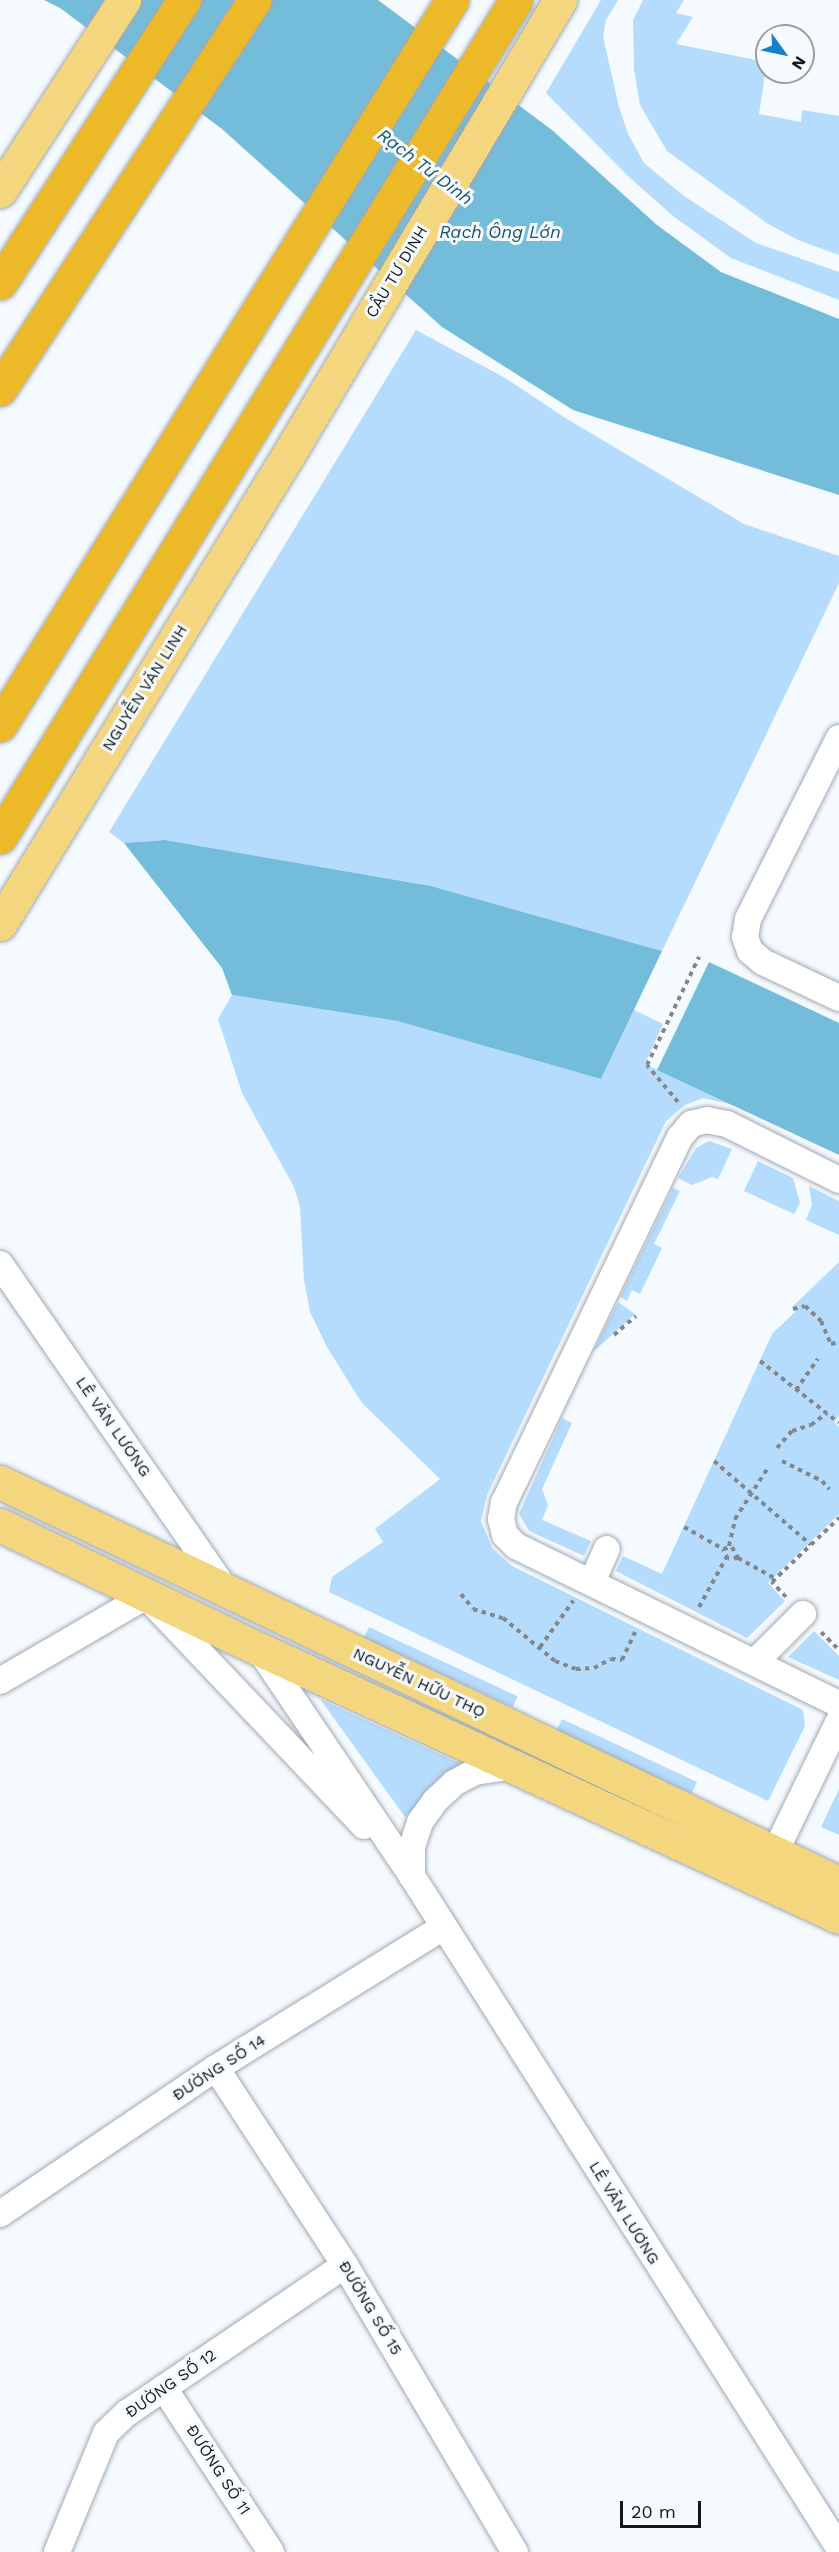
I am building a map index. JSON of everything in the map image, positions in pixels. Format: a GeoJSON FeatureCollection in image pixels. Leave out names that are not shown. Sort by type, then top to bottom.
{"type":"FeatureCollection","features":[{"type":"Feature","properties":{"kind":"highway"},"geometry":{"type":"LineString","coordinates":[[3,278],[184,0]]}},
{"type":"Feature","properties":{"kind":"highway"},"geometry":{"type":"LineString","coordinates":[[0,389],[255,0]]}},
{"type":"Feature","properties":{"kind":"highway"},"geometry":{"type":"LineString","coordinates":[[0,725],[452,0]]}},
{"type":"Feature","properties":{"kind":"highway"},"geometry":{"type":"LineString","coordinates":[[0,837],[516,0]]}},
{"type":"Feature","properties":{"kind":"main road"},"geometry":{"type":"LineString","coordinates":[[0,190],[124,0]]}},
{"type":"Feature","properties":{"kind":"main road","name":"CẦU TƯ DINH"},"geometry":{"type":"LineString","coordinates":[[290,452],[560,0]]}},
{"type":"Feature","properties":{"kind":"main road","name":"NGUYỄN VĂN LINH"},"geometry":{"type":"LineString","coordinates":[[0,924],[290,452]]}},
{"type":"Feature","properties":{"kind":"main road","name":"NGUYỄN HỮU THỌ"},"geometry":{"type":"LineString","coordinates":[[0,1482],[839,1883]]}},
{"type":"Feature","properties":{"kind":"main road"},"geometry":{"type":"LineString","coordinates":[[0,1525],[259,1649],[839,1917]]}},
{"type":"Feature","properties":{"kind":"street"},"geometry":{"type":"LineString","coordinates":[[839,738],[748,920],[745,937],[750,951],[763,962],[839,998]]}},
{"type":"Feature","properties":{"kind":"street"},"geometry":{"type":"LineString","coordinates":[[839,1180],[727,1124],[699,1122],[692,1124],[680,1137],[504,1502],[501,1519],[505,1535],[516,1546],[585,1588],[754,1662],[839,1704]]}},
{"type":"Feature","properties":{"kind":"street","name":"LÊ VĂN LƯƠNG"},"geometry":{"type":"LineString","coordinates":[[0,1264],[226,1591]]}},
{"type":"Feature","properties":{"kind":"street"},"geometry":{"type":"LineString","coordinates":[[585,1588],[607,1549]]}},
{"type":"Feature","properties":{"kind":"street"},"geometry":{"type":"LineString","coordinates":[[0,1681],[146,1596]]}},
{"type":"Feature","properties":{"kind":"street","name":"LÊ VĂN LƯƠNG"},"geometry":{"type":"LineString","coordinates":[[146,1596],[412,1876]]}},
{"type":"Feature","properties":{"kind":"street"},"geometry":{"type":"LineString","coordinates":[[754,1662],[803,1614]]}},
{"type":"Feature","properties":{"kind":"street","name":"LÊ VĂN LƯƠNG"},"geometry":{"type":"LineString","coordinates":[[259,1649],[412,1876],[839,2548]]}},
{"type":"Feature","properties":{"kind":"street"},"geometry":{"type":"LineString","coordinates":[[775,1852],[839,1721]]}},
{"type":"Feature","properties":{"kind":"street"},"geometry":{"type":"LineString","coordinates":[[412,1876],[412,1847],[420,1822],[435,1801],[454,1783],[475,1772],[512,1766]]}},
{"type":"Feature","properties":{"kind":"street","name":"ĐƯỜNG SỐ 14"},"geometry":{"type":"LineString","coordinates":[[0,2214],[216,2068],[443,1928]]}},
{"type":"Feature","properties":{"kind":"street","name":"ĐƯỜNG SỐ 15"},"geometry":{"type":"LineString","coordinates":[[216,2068],[345,2265],[515,2552]]}},
{"type":"Feature","properties":{"kind":"street","name":"ĐƯỜNG SỐ 12"},"geometry":{"type":"LineString","coordinates":[[57,2552],[106,2433],[127,2413],[345,2265]]}},
{"type":"Feature","properties":{"kind":"street","name":"ĐƯỜNG SỐ 11"},"geometry":{"type":"LineString","coordinates":[[164,2388],[271,2552]]}},
{"type":"Feature","properties":{"kind":"path"},"geometry":{"type":"LineString","coordinates":[[682,1107],[648,1065],[699,957]]}},
{"type":"Feature","properties":{"kind":"path"},"geometry":{"type":"LineString","coordinates":[[794,1309],[805,1306],[821,1321],[831,1344],[839,1342]]}},
{"type":"Feature","properties":{"kind":"path"},"geometry":{"type":"LineString","coordinates":[[796,1390],[818,1359]]}},
{"type":"Feature","properties":{"kind":"path"},"geometry":{"type":"LineString","coordinates":[[760,1361],[839,1422]]}},
{"type":"Feature","properties":{"kind":"path"},"geometry":{"type":"LineString","coordinates":[[777,1448],[792,1431],[812,1425],[826,1413]]}},
{"type":"Feature","properties":{"kind":"path"},"geometry":{"type":"LineString","coordinates":[[714,1461],[811,1545]]}},
{"type":"Feature","properties":{"kind":"path"},"geometry":{"type":"LineString","coordinates":[[782,1461],[813,1475],[829,1489]]}},
{"type":"Feature","properties":{"kind":"path"},"geometry":{"type":"LineString","coordinates":[[729,1546],[735,1519],[769,1466]]}},
{"type":"Feature","properties":{"kind":"path"},"geometry":{"type":"LineString","coordinates":[[839,1518],[772,1582],[839,1650]]}},
{"type":"Feature","properties":{"kind":"path"},"geometry":{"type":"LineString","coordinates":[[684,1527],[723,1549],[726,1558],[732,1561],[738,1558]]}},
{"type":"Feature","properties":{"kind":"path"},"geometry":{"type":"LineString","coordinates":[[723,1549],[729,1546]]}},
{"type":"Feature","properties":{"kind":"path"},"geometry":{"type":"LineString","coordinates":[[729,1546],[739,1553],[738,1558]]}},
{"type":"Feature","properties":{"kind":"path"},"geometry":{"type":"LineString","coordinates":[[693,1615],[726,1558]]}},
{"type":"Feature","properties":{"kind":"path"},"geometry":{"type":"LineString","coordinates":[[738,1558],[776,1579]]}},
{"type":"Feature","properties":{"kind":"path"},"geometry":{"type":"LineString","coordinates":[[540,1647],[585,1588]]}},
{"type":"Feature","properties":{"kind":"path"},"geometry":{"type":"LineString","coordinates":[[461,1594],[473,1609],[503,1618],[522,1637],[565,1666],[585,1671],[611,1659],[622,1660],[639,1623]]}},
{"type":"Feature","properties":{"kind":"shaded area"},"geometry":{"type":"Polygon","coordinates":[[[601,0],[618,0],[606,20],[603,37],[619,107],[628,134],[644,163],[684,196],[756,243],[839,272],[839,300],[731,258],[673,216],[629,177],[546,93],[601,0]]]}},
{"type":"Feature","properties":{"kind":"shaded area"},"geometry":{"type":"Polygon","coordinates":[[[643,0],[684,0],[676,13],[693,17],[676,44],[755,60],[755,84],[764,84],[759,114],[801,122],[802,110],[839,116],[839,255],[798,240],[768,224],[667,151],[640,105],[634,69],[633,20],[643,0]]]}},
{"type":"Feature","properties":{"kind":"shaded area"},"geometry":{"type":"Polygon","coordinates":[[[416,330],[507,379],[567,419],[744,524],[839,556],[839,583],[662,951],[431,886],[165,840],[124,843],[109,832],[416,330]]]}},
{"type":"Feature","properties":{"kind":"shaded area"},"geometry":{"type":"Polygon","coordinates":[[[232,995],[397,1021],[601,1079],[634,1010],[663,1024],[645,1064],[734,1105],[703,1098],[685,1105],[666,1121],[487,1495],[481,1521],[492,1548],[512,1566],[803,1710],[805,1726],[768,1801],[329,1592],[332,1577],[383,1542],[375,1529],[440,1479],[362,1403],[327,1347],[310,1312],[304,1280],[300,1207],[294,1187],[242,1093],[218,1019],[232,995]]]}},
{"type":"Feature","properties":{"kind":"shaded area"},"geometry":{"type":"Polygon","coordinates":[[[709,1141],[732,1149],[718,1179],[712,1177],[692,1185],[678,1178],[696,1148],[709,1141]]]}},
{"type":"Feature","properties":{"kind":"shaded area"},"geometry":{"type":"Polygon","coordinates":[[[758,1161],[793,1178],[800,1203],[794,1214],[744,1191],[758,1161]]]}},
{"type":"Feature","properties":{"kind":"shaded area"},"geometry":{"type":"Polygon","coordinates":[[[809,1186],[839,1201],[839,1235],[806,1220],[812,1205],[809,1186]]]}},
{"type":"Feature","properties":{"kind":"shaded area"},"geometry":{"type":"Polygon","coordinates":[[[673,1188],[680,1191],[654,1244],[662,1248],[640,1294],[632,1290],[627,1301],[620,1297],[673,1188]]]}},
{"type":"Feature","properties":{"kind":"shaded area"},"geometry":{"type":"Polygon","coordinates":[[[839,1262],[839,1416],[834,1422],[839,1427],[839,1514],[768,1583],[785,1601],[747,1638],[616,1571],[623,1556],[662,1574],[772,1334],[796,1311],[791,1308],[839,1262]]]}},
{"type":"Feature","properties":{"kind":"shaded area"},"geometry":{"type":"Polygon","coordinates":[[[618,1302],[635,1314],[593,1352],[618,1302]]]}},
{"type":"Feature","properties":{"kind":"shaded area"},"geometry":{"type":"Polygon","coordinates":[[[562,1418],[572,1423],[542,1489],[548,1505],[542,1520],[591,1541],[584,1556],[529,1531],[519,1514],[562,1418]]]}},
{"type":"Feature","properties":{"kind":"shaded area"},"geometry":{"type":"Polygon","coordinates":[[[369,1627],[518,1696],[513,1707],[364,1638],[369,1627]]]}},
{"type":"Feature","properties":{"kind":"shaded area"},"geometry":{"type":"Polygon","coordinates":[[[814,1631],[839,1656],[839,1680],[788,1657],[814,1631]]]}},
{"type":"Feature","properties":{"kind":"shaded area"},"geometry":{"type":"Polygon","coordinates":[[[320,1699],[461,1764],[405,1817],[320,1699]]]}},
{"type":"Feature","properties":{"kind":"shaded area"},"geometry":{"type":"Polygon","coordinates":[[[562,1719],[697,1782],[692,1794],[557,1731],[562,1719]]]}},
{"type":"Feature","properties":{"kind":"shaded area"},"geometry":{"type":"Polygon","coordinates":[[[839,1789],[839,1835],[821,1827],[839,1789]]]}},
{"type":"Feature","properties":{"kind":"water","name":"Rạch Ông Lớn"},"geometry":{"type":"Polygon","coordinates":[[[44,0],[378,0],[552,130],[657,225],[721,272],[839,319],[839,495],[573,410],[442,327],[222,129],[60,8],[44,0]]]}},
{"type":"Feature","properties":{"kind":"water"},"geometry":{"type":"Polygon","coordinates":[[[165,840],[431,886],[662,951],[601,1079],[397,1021],[232,995],[222,968],[124,843],[165,840]]]}},
{"type":"Feature","properties":{"kind":"water"},"geometry":{"type":"Polygon","coordinates":[[[709,962],[839,1023],[839,1155],[657,1070],[709,962]]]}},
{"type":"Feature","properties":{"kind":"water label","name":"Rạch Tư Dinh"},"geometry":{"type":"Point","coordinates":[425,167]}}]}
